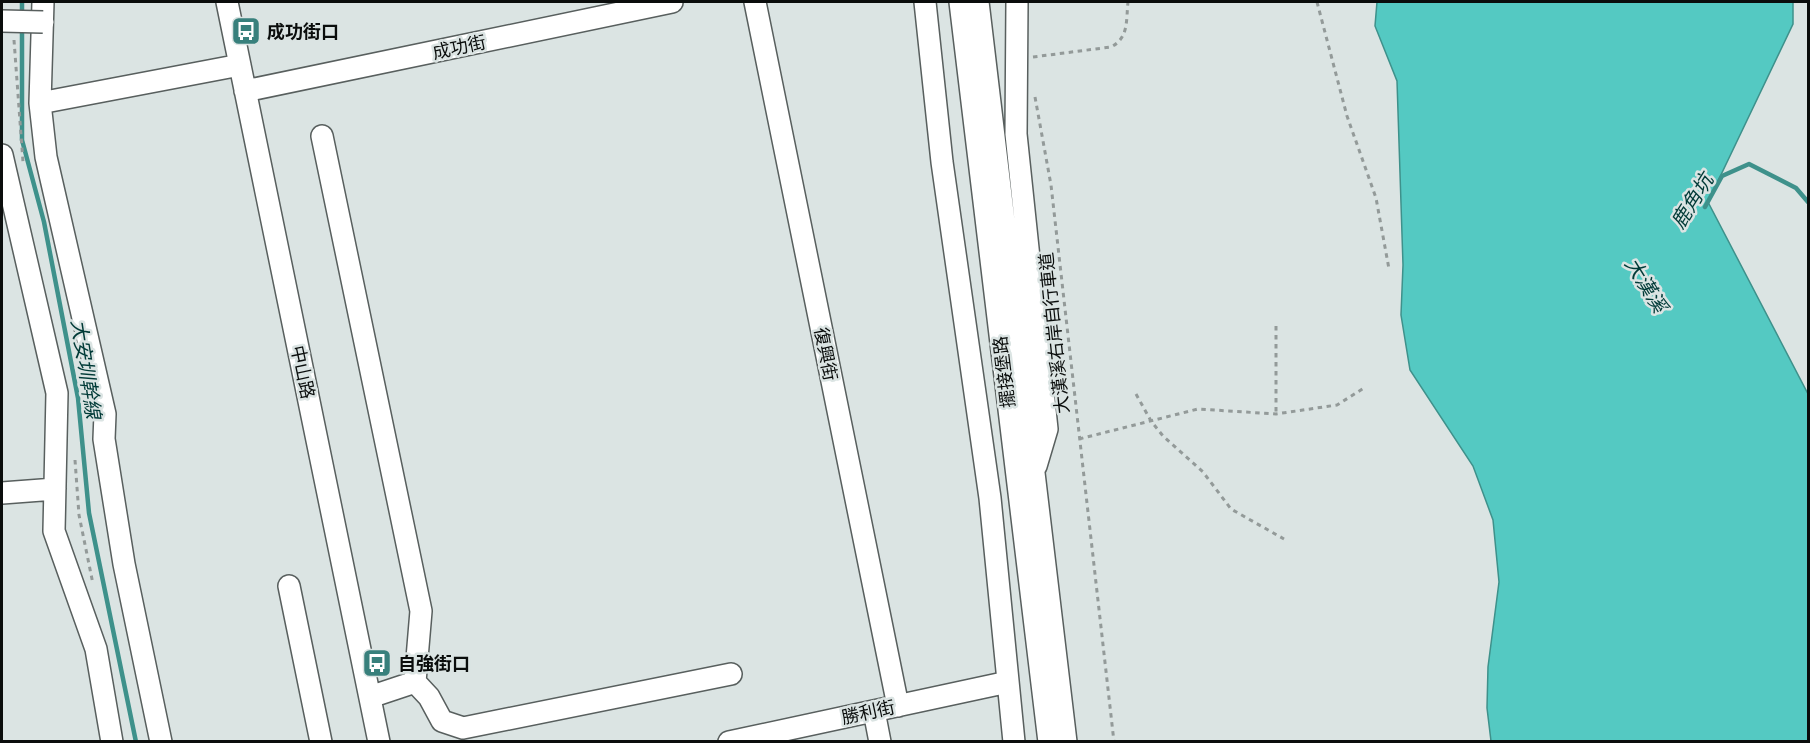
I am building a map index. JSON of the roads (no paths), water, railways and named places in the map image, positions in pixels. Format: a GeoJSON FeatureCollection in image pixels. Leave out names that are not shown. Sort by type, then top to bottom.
{"type":"FeatureCollection","features":[{"type":"Feature","properties":{"kind":"street","name":"中山路"},"geometry":{"type":"LineString","coordinates":[[227,2],[379,741]]}},
{"type":"Feature","properties":{"kind":"street","name":"成功街"},"geometry":{"type":"LineString","coordinates":[[245,91],[624,7],[672,2]]}},
{"type":"Feature","properties":{"kind":"street","name":"復興街"},"geometry":{"type":"LineString","coordinates":[[755,2],[898,706]]}},
{"type":"Feature","properties":{"kind":"street"},"geometry":{"type":"LineString","coordinates":[[925,2],[942,162],[990,498],[1014,741]]}},
{"type":"Feature","properties":{"kind":"street","name":"擺接堡路"},"geometry":{"type":"LineString","coordinates":[[960,2],[1049,741]]}},
{"type":"Feature","properties":{"kind":"street","name":"擺接堡路"},"geometry":{"type":"LineString","coordinates":[[978,2],[1066,741]]}},
{"type":"Feature","properties":{"kind":"street"},"geometry":{"type":"LineString","coordinates":[[1017,2],[1016,134],[1047,429],[1034,472]]}},
{"type":"Feature","properties":{"kind":"street"},"geometry":{"type":"LineString","coordinates":[[2,21],[43,12],[40,104],[46,158],[105,414],[104,439],[124,564],[161,741]]}},
{"type":"Feature","properties":{"kind":"street"},"geometry":{"type":"LineString","coordinates":[[40,104],[240,64]]}},
{"type":"Feature","properties":{"kind":"street"},"geometry":{"type":"LineString","coordinates":[[322,136],[421,611],[415,682],[429,697],[442,721],[463,728],[731,674]]}},
{"type":"Feature","properties":{"kind":"street"},"geometry":{"type":"LineString","coordinates":[[2,155],[57,393],[54,531],[96,649],[112,741]]}},
{"type":"Feature","properties":{"kind":"street"},"geometry":{"type":"LineString","coordinates":[[2,493],[55,489]]}},
{"type":"Feature","properties":{"kind":"street"},"geometry":{"type":"LineString","coordinates":[[289,586],[321,741]]}},
{"type":"Feature","properties":{"kind":"street"},"geometry":{"type":"LineString","coordinates":[[370,697],[415,682]]}},
{"type":"Feature","properties":{"kind":"street","name":"勝利街"},"geometry":{"type":"LineString","coordinates":[[729,741],[766,738],[874,711],[1008,682]]}},
{"type":"Feature","properties":{"kind":"street"},"geometry":{"type":"LineString","coordinates":[[874,711],[880,741]]}},
{"type":"Feature","properties":{"kind":"water","name":"大漢溪"},"geometry":{"type":"Polygon","coordinates":[[[1377,2],[1793,2],[1793,24],[1708,202],[1808,394],[1808,741],[1491,741],[1487,708],[1488,667],[1499,582],[1493,520],[1473,466],[1410,370],[1401,315],[1403,265],[1397,81],[1375,26],[1377,2]]]}},
{"type":"Feature","properties":{"kind":"waterway","name":"大安圳幹線"},"geometry":{"type":"LineString","coordinates":[[22,2],[22,17]]}},
{"type":"Feature","properties":{"kind":"waterway","name":"大安圳幹線"},"geometry":{"type":"LineString","coordinates":[[22,28],[22,140],[44,222],[78,398],[89,513],[136,742]]}},
{"type":"Feature","properties":{"kind":"waterway","name":"鹿角坑"},"geometry":{"type":"LineString","coordinates":[[1705,207],[1722,176],[1749,164],[1796,188],[1808,202]]}},
{"type":"Feature","properties":{"kind":"place","name":"成功街口"},"geometry":{"type":"Point","coordinates":[246,31]}},
{"type":"Feature","properties":{"kind":"place","name":"自強街口"},"geometry":{"type":"Point","coordinates":[377,663]}}]}
